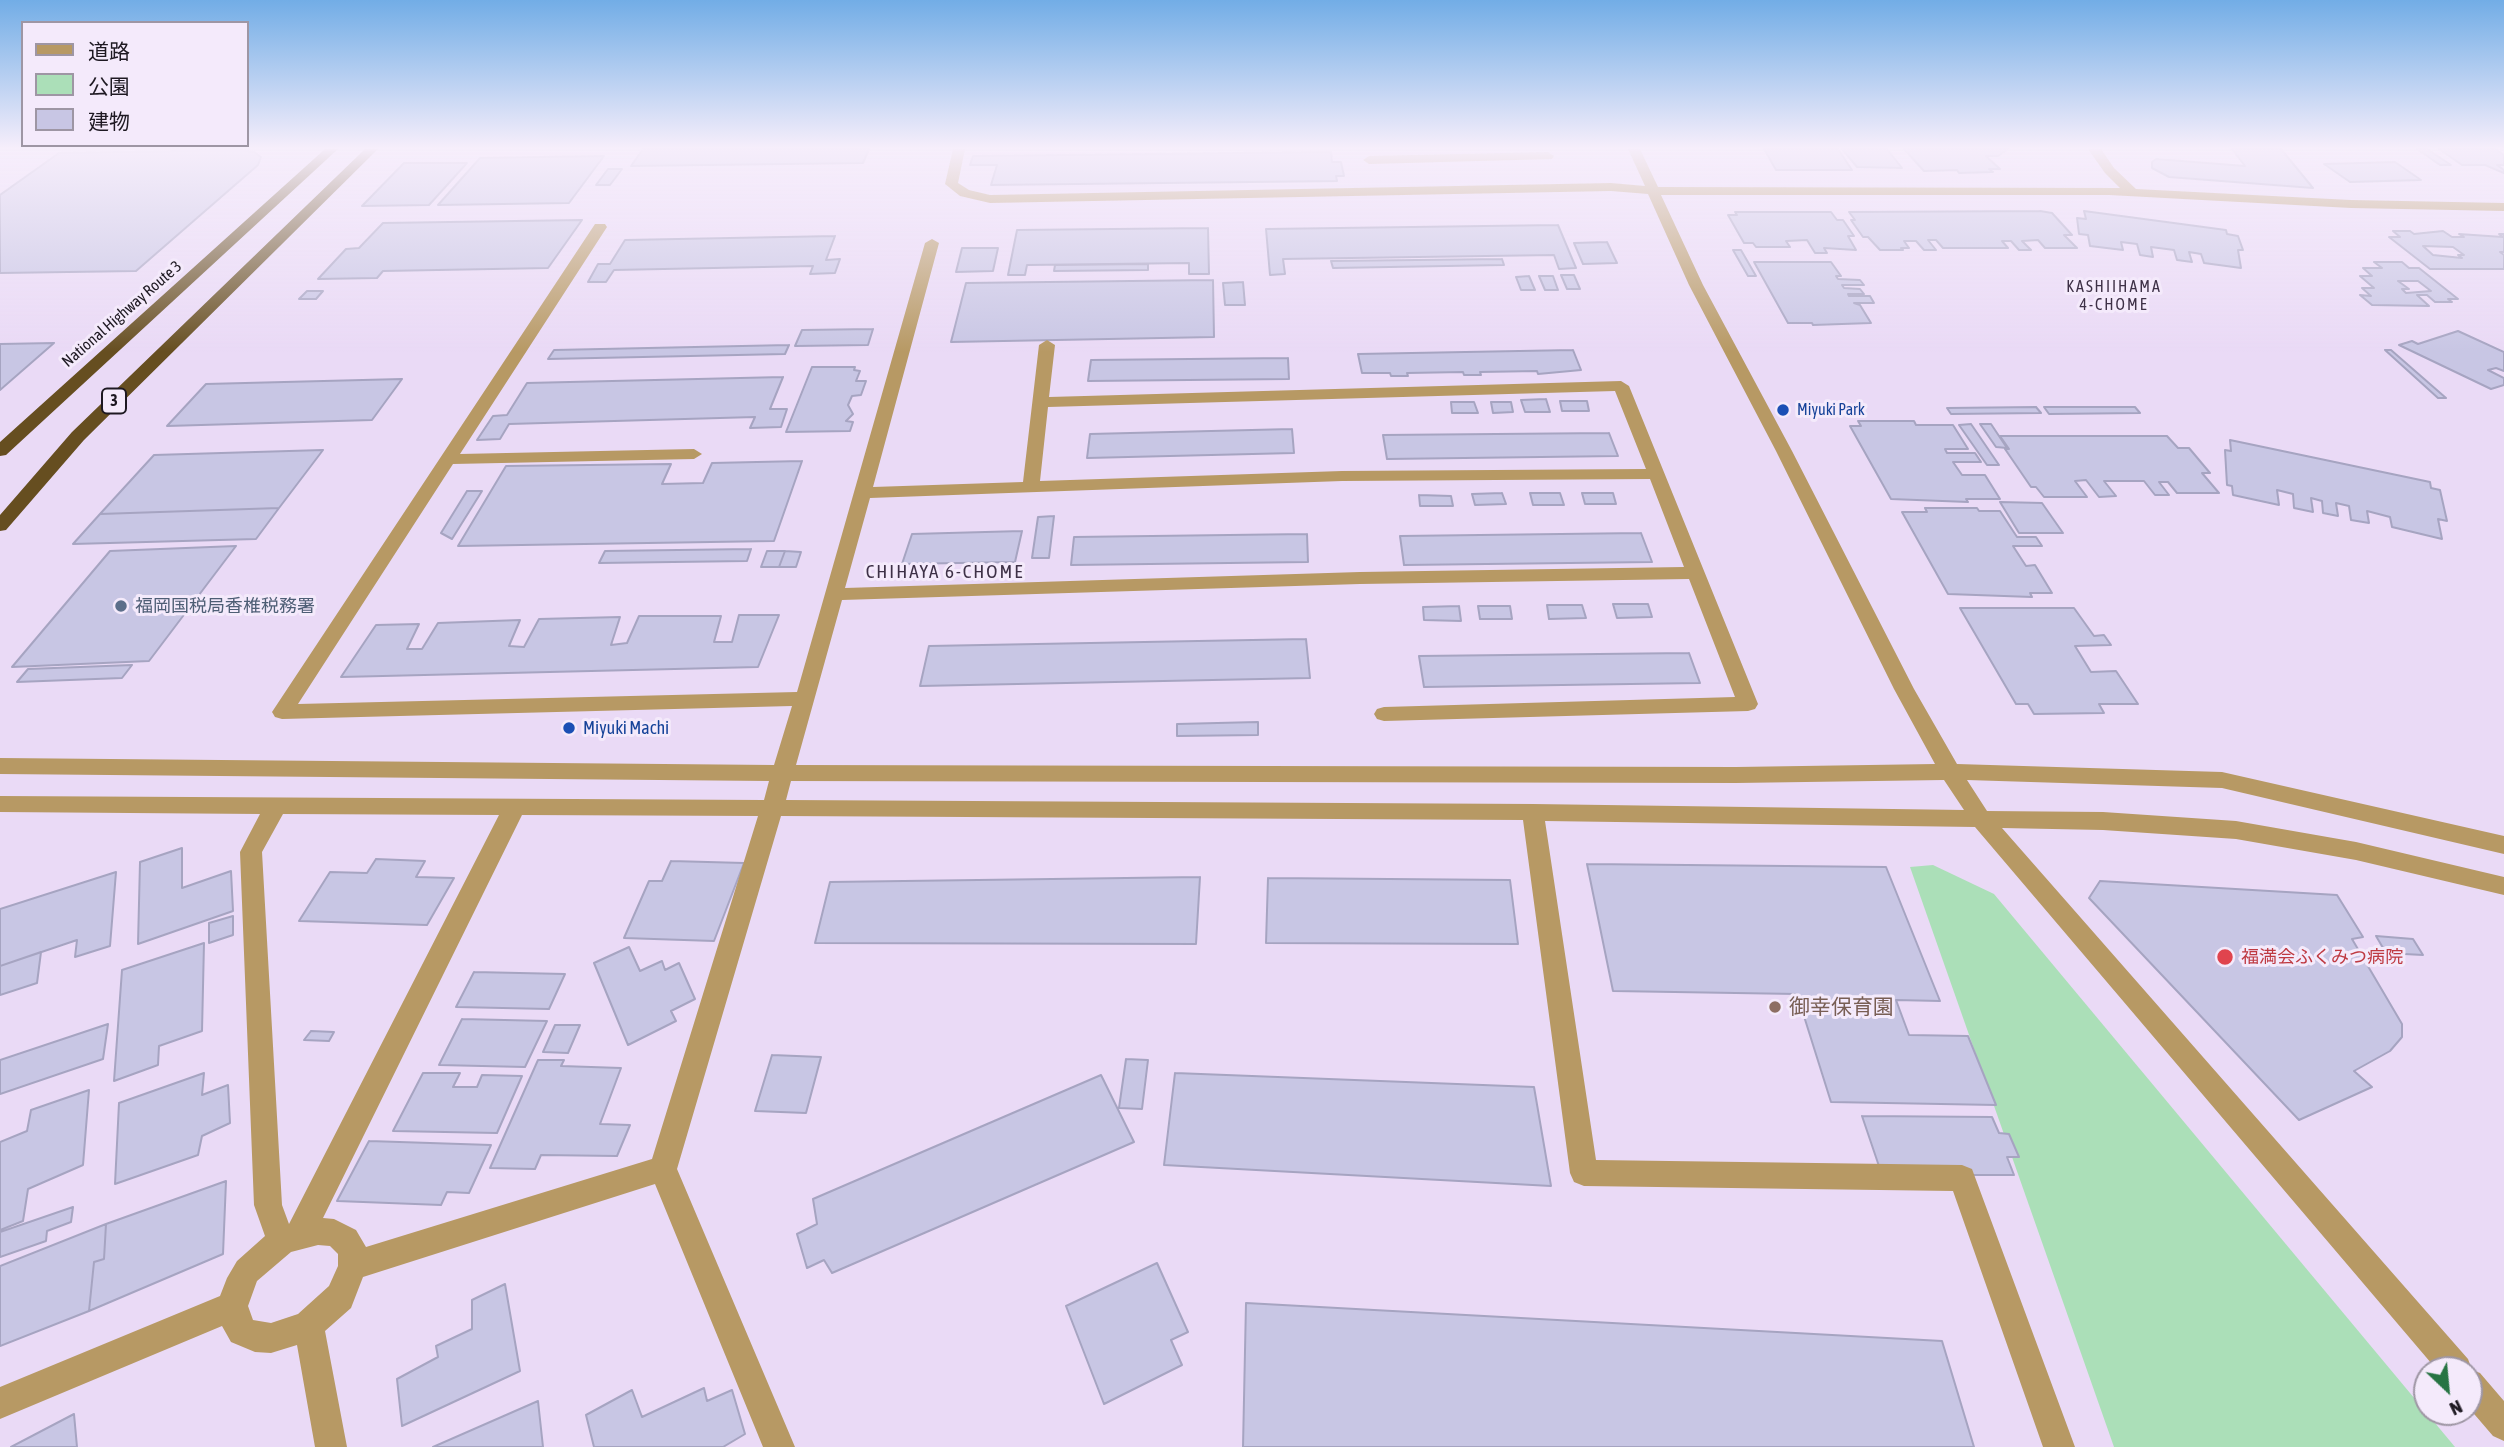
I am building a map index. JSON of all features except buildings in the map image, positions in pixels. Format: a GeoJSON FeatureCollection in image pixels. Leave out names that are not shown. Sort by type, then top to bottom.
{"type":"FeatureCollection","features":[{"type":"Feature","properties":{"kind":"highway","name":"National Highway Route 3"},"geometry":{"type":"LineString","coordinates":[[0,451],[258,217]]}},
{"type":"Feature","properties":{"kind":"highway","name":"3"},"geometry":{"type":"LineString","coordinates":[[0,526],[78,436],[303,217]]}},
{"type":"Feature","properties":{"kind":"street"},"geometry":{"type":"LineString","coordinates":[[1665,217],[1696,285],[1950,772],[1981,818],[2445,1356]]}},
{"type":"Feature","properties":{"kind":"street"},"geometry":{"type":"LineString","coordinates":[[600,227],[282,712],[805,699]]}},
{"type":"Feature","properties":{"kind":"street"},"geometry":{"type":"LineString","coordinates":[[779,1447],[663,1168],[805,699],[932,243]]}},
{"type":"Feature","properties":{"kind":"street"},"geometry":{"type":"LineString","coordinates":[[1031,487],[1047,345]]}},
{"type":"Feature","properties":{"kind":"street"},"geometry":{"type":"LineString","coordinates":[[1041,402],[1621,386],[1748,704],[1384,714]]}},
{"type":"Feature","properties":{"kind":"street"},"geometry":{"type":"LineString","coordinates":[[448,459],[694,454]]}},
{"type":"Feature","properties":{"kind":"street"},"geometry":{"type":"LineString","coordinates":[[862,493],[1342,476],[1656,474]]}},
{"type":"Feature","properties":{"kind":"street"},"geometry":{"type":"LineString","coordinates":[[834,594],[1373,578],[1696,573]]}},
{"type":"Feature","properties":{"kind":"street"},"geometry":{"type":"LineString","coordinates":[[0,766],[782,773],[1736,775],[1950,772],[2222,780],[2504,845]]}},
{"type":"Feature","properties":{"kind":"street"},"geometry":{"type":"LineString","coordinates":[[0,804],[1533,812],[2103,821],[2236,830],[2356,851],[2504,886]]}},
{"type":"Feature","properties":{"kind":"street"},"geometry":{"type":"LineString","coordinates":[[275,807],[251,852],[268,1205],[290,1238]]}},
{"type":"Feature","properties":{"kind":"street"},"geometry":{"type":"LineString","coordinates":[[290,1238],[514,808]]}},
{"type":"Feature","properties":{"kind":"street"},"geometry":{"type":"LineString","coordinates":[[1533,812],[1584,1173],[1962,1178],[2059,1447]]}},
{"type":"Feature","properties":{"kind":"street"},"geometry":{"type":"LineString","coordinates":[[353,1266],[663,1168]]}},
{"type":"Feature","properties":{"kind":"street"},"geometry":{"type":"LineString","coordinates":[[318,1231],[334,1233],[346,1240],[353,1251],[353,1266],[340,1297],[309,1325],[271,1338],[255,1337],[242,1331],[235,1320],[233,1306],[237,1288],[247,1271],[263,1255],[290,1238],[318,1231]]}},
{"type":"Feature","properties":{"kind":"street"},"geometry":{"type":"LineString","coordinates":[[0,1403],[233,1306]]}},
{"type":"Feature","properties":{"kind":"street"},"geometry":{"type":"LineString","coordinates":[[309,1325],[331,1447]]}},
{"type":"Feature","properties":{"kind":"street"},"geometry":{"type":"LineString","coordinates":[[2483,1400],[2504,1425]]}},
{"type":"Feature","properties":{"kind":"green space"},"geometry":{"type":"Polygon","coordinates":[[[1933,865],[1994,894],[2413,1397],[2413,1426],[2437,1426],[2455,1447],[2114,1447],[1910,867],[1933,865]]]}},
{"type":"Feature","properties":{"kind":"place","name":"Miyuki Park"},"geometry":{"type":"Point","coordinates":[1783,410]}},
{"type":"Feature","properties":{"kind":"place","name":"福岡国税局香椎税務署"},"geometry":{"type":"Point","coordinates":[121,606]}},
{"type":"Feature","properties":{"kind":"place","name":"Miyuki Machi"},"geometry":{"type":"Point","coordinates":[569,728]}},
{"type":"Feature","properties":{"kind":"place","name":"福満会ふくみつ病院"},"geometry":{"type":"Point","coordinates":[2225,957]}},
{"type":"Feature","properties":{"kind":"place","name":"御幸保育園"},"geometry":{"type":"Point","coordinates":[1775,1007]}},
{"type":"Feature","properties":{"kind":"district","name":"KASHIIHAMA 4-CHOME"},"geometry":{"type":"Point","coordinates":[2114,296]}},
{"type":"Feature","properties":{"kind":"district","name":"CHIHAYA 6-CHOME"},"geometry":{"type":"Point","coordinates":[945,572]}}]}
